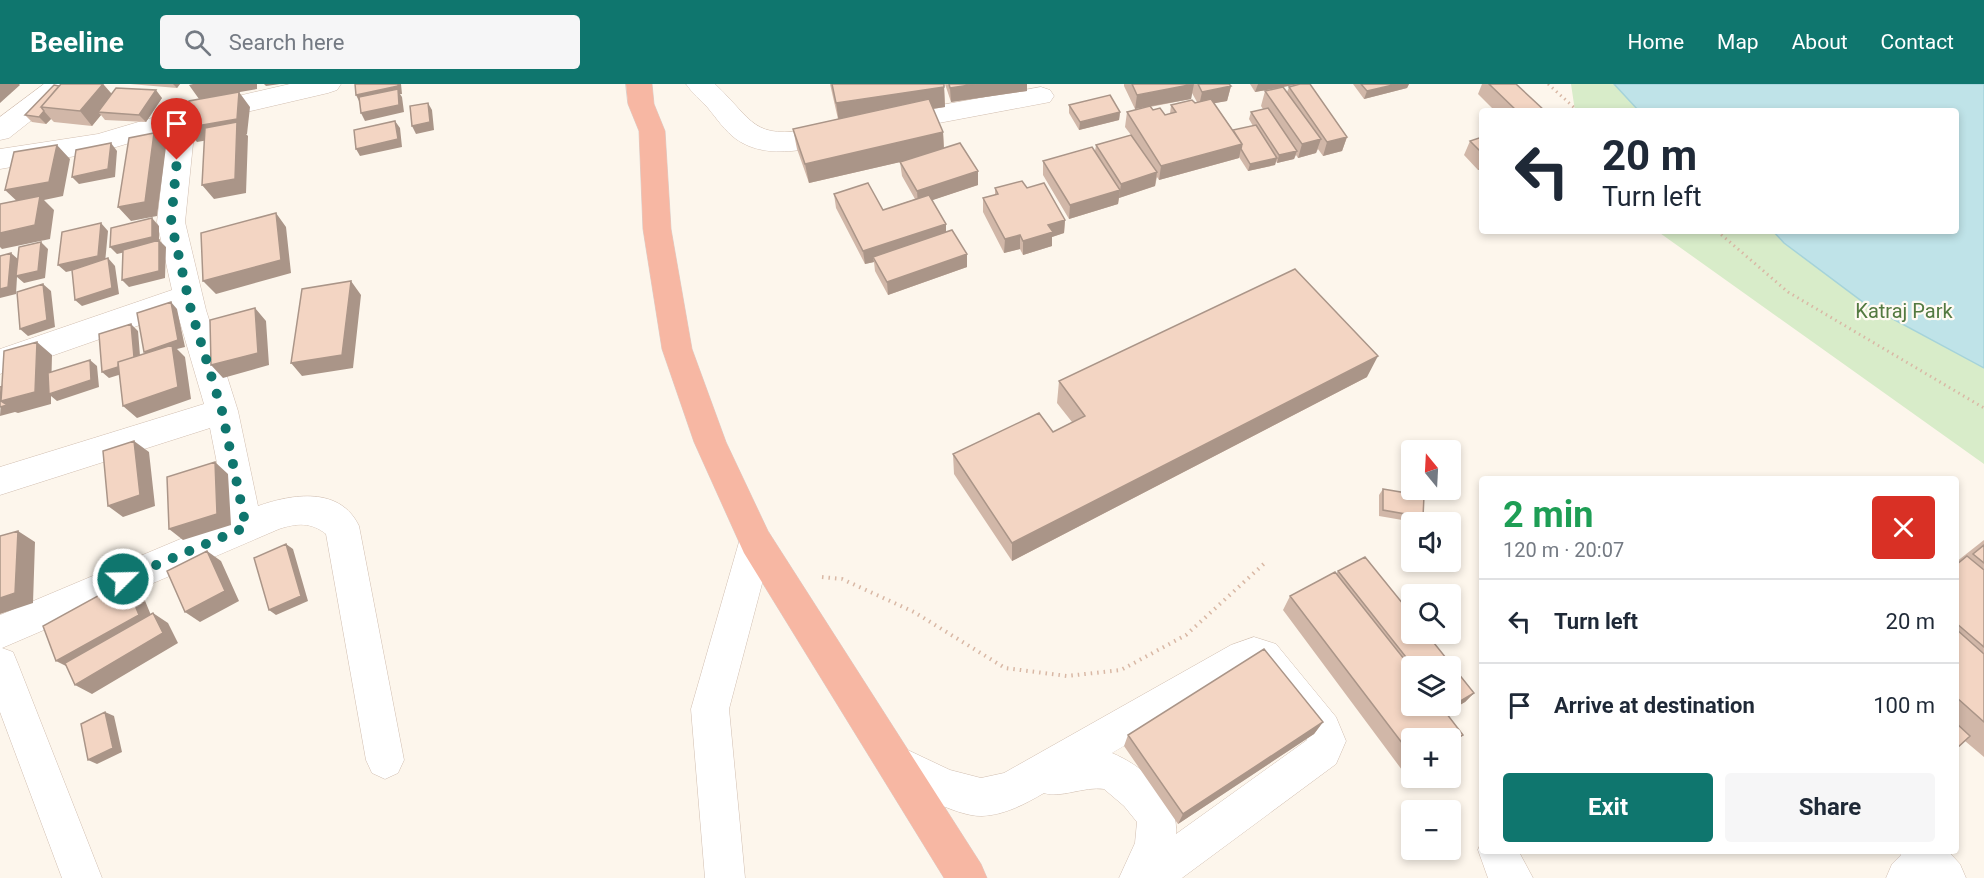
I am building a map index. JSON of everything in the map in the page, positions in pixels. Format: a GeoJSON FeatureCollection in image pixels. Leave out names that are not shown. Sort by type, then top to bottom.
{"type":"FeatureCollection","features":[{"type":"Feature","properties":{"kind":"highway"},"geometry":{"type":"LineString","coordinates":[[639,84],[641,104],[652,131],[657,229],[677,349],[710,442],[756,542],[967,878]]}},
{"type":"Feature","properties":{"kind":"highway"},"geometry":{"type":"LineString","coordinates":[[652,131],[662,101],[662,84]]}},
{"type":"Feature","properties":{"kind":"street"},"geometry":{"type":"LineString","coordinates":[[0,131],[61,84]]}},
{"type":"Feature","properties":{"kind":"street"},"geometry":{"type":"LineString","coordinates":[[0,159],[99,143],[182,118],[328,84]]}},
{"type":"Feature","properties":{"kind":"street"},"geometry":{"type":"LineString","coordinates":[[699,84],[711,93],[739,128],[759,141],[796,141],[1041,96]]}},
{"type":"Feature","properties":{"kind":"street"},"geometry":{"type":"LineString","coordinates":[[182,118],[171,222],[188,296],[222,411],[246,527]]}},
{"type":"Feature","properties":{"kind":"street"},"geometry":{"type":"LineString","coordinates":[[0,362],[188,296]]}},
{"type":"Feature","properties":{"kind":"street"},"geometry":{"type":"LineString","coordinates":[[0,481],[222,411]]}},
{"type":"Feature","properties":{"kind":"street"},"geometry":{"type":"LineString","coordinates":[[0,632],[283,511],[302,508],[330,515],[342,526],[385,760]]}},
{"type":"Feature","properties":{"kind":"street"},"geometry":{"type":"LineString","coordinates":[[725,878],[710,709],[756,542]]}},
{"type":"Feature","properties":{"kind":"street"},"geometry":{"type":"LineString","coordinates":[[1010,791],[1244,657],[1254,654],[1263,656],[1323,730],[1327,741],[1323,751],[1149,878]]}},
{"type":"Feature","properties":{"kind":"street"},"geometry":{"type":"LineString","coordinates":[[0,664],[82,878]]}},
{"type":"Feature","properties":{"kind":"street"},"geometry":{"type":"LineString","coordinates":[[896,763],[946,788],[981,797],[1010,791],[1044,778],[1080,770],[1104,769],[1130,784],[1149,803],[1158,829],[1151,855],[1139,878]]}},
{"type":"Feature","properties":{"kind":"street"},"geometry":{"type":"LineString","coordinates":[[1499,854],[1501,862],[1513,878]]}},
{"type":"Feature","properties":{"kind":"path"},"geometry":{"type":"LineString","coordinates":[[1548,84],[1575,108]]}},
{"type":"Feature","properties":{"kind":"path"},"geometry":{"type":"LineString","coordinates":[[1720,234],[1788,292],[1984,408]]}},
{"type":"Feature","properties":{"kind":"path"},"geometry":{"type":"LineString","coordinates":[[777,575],[842,579],[914,612],[1005,668],[1067,676],[1121,670],[1185,636],[1267,561]]}},
{"type":"Feature","properties":{"kind":"green space","name":"Katraj Park"},"geometry":{"type":"Polygon","coordinates":[[[1571,84],[1984,84],[1984,464],[1661,234],[1959,234],[1959,108],[1575,108],[1571,84]]]}},
{"type":"Feature","properties":{"kind":"water"},"geometry":{"type":"Polygon","coordinates":[[[1614,84],[1984,84],[1984,368],[1867,305],[1784,243],[1776,234],[1959,234],[1959,108],[1636,108],[1614,84]]]}},
{"type":"Feature","properties":{"kind":"building"},"geometry":{"type":"Polygon","coordinates":[[[61,84],[103,84],[80,111],[41,107],[61,84]]]}},
{"type":"Feature","properties":{"kind":"building"},"geometry":{"type":"Polygon","coordinates":[[[355,84],[398,84],[398,86],[356,95],[355,84]]]}},
{"type":"Feature","properties":{"kind":"building"},"geometry":{"type":"Polygon","coordinates":[[[832,84],[944,84],[944,87],[836,103],[832,84]]]}},
{"type":"Feature","properties":{"kind":"building"},"geometry":{"type":"Polygon","coordinates":[[[949,84],[976,84],[950,88],[949,84]]]}},
{"type":"Feature","properties":{"kind":"building"},"geometry":{"type":"Polygon","coordinates":[[[1132,84],[1194,84],[1137,95],[1132,84]]]}},
{"type":"Feature","properties":{"kind":"building"},"geometry":{"type":"Polygon","coordinates":[[[1198,84],[1229,84],[1231,86],[1202,92],[1198,84]]]}},
{"type":"Feature","properties":{"kind":"building"},"geometry":{"type":"Polygon","coordinates":[[[1310,84],[1347,137],[1327,142],[1289,87],[1310,84]]]}},
{"type":"Feature","properties":{"kind":"building"},"geometry":{"type":"Polygon","coordinates":[[[1361,84],[1397,84],[1367,91],[1361,84]]]}},
{"type":"Feature","properties":{"kind":"building"},"geometry":{"type":"Polygon","coordinates":[[[1489,84],[1516,84],[1542,108],[1514,108],[1489,84]]]}},
{"type":"Feature","properties":{"kind":"building"},"geometry":{"type":"Polygon","coordinates":[[[54,85],[59,86],[41,107],[44,111],[39,117],[25,115],[54,85]]]}},
{"type":"Feature","properties":{"kind":"building"},"geometry":{"type":"Polygon","coordinates":[[[1283,87],[1321,139],[1302,144],[1265,91],[1283,87]]]}},
{"type":"Feature","properties":{"kind":"building"},"geometry":{"type":"Polygon","coordinates":[[[116,88],[156,90],[139,115],[98,112],[116,88]]]}},
{"type":"Feature","properties":{"kind":"building"},"geometry":{"type":"Polygon","coordinates":[[[398,89],[399,105],[361,113],[359,97],[398,89]]]}},
{"type":"Feature","properties":{"kind":"building"},"geometry":{"type":"Polygon","coordinates":[[[239,92],[237,119],[185,128],[189,101],[239,92]]]}},
{"type":"Feature","properties":{"kind":"building"},"geometry":{"type":"Polygon","coordinates":[[[1110,95],[1120,112],[1080,122],[1069,105],[1110,95]]]}},
{"type":"Feature","properties":{"kind":"building"},"geometry":{"type":"Polygon","coordinates":[[[929,99],[943,132],[805,164],[793,129],[929,99]]]}},
{"type":"Feature","properties":{"kind":"building"},"geometry":{"type":"Polygon","coordinates":[[[1211,99],[1242,144],[1161,166],[1127,112],[1150,106],[1153,110],[1160,108],[1165,115],[1176,112],[1171,105],[1192,100],[1195,103],[1211,99]]]}},
{"type":"Feature","properties":{"kind":"building"},"geometry":{"type":"Polygon","coordinates":[[[428,103],[430,122],[412,126],[410,106],[428,103]]]}},
{"type":"Feature","properties":{"kind":"building"},"geometry":{"type":"Polygon","coordinates":[[[1268,108],[1297,151],[1279,155],[1251,112],[1268,108]]]}},
{"type":"Feature","properties":{"kind":"building"},"geometry":{"type":"Polygon","coordinates":[[[395,121],[398,139],[356,149],[354,130],[395,121]]]}},
{"type":"Feature","properties":{"kind":"building"},"geometry":{"type":"Polygon","coordinates":[[[237,122],[235,179],[202,185],[205,128],[237,122]]]}},
{"type":"Feature","properties":{"kind":"building"},"geometry":{"type":"Polygon","coordinates":[[[1256,125],[1277,158],[1250,164],[1233,130],[1256,125]]]}},
{"type":"Feature","properties":{"kind":"building"},"geometry":{"type":"Polygon","coordinates":[[[154,133],[145,202],[118,207],[129,138],[154,133]]]}},
{"type":"Feature","properties":{"kind":"building"},"geometry":{"type":"Polygon","coordinates":[[[1131,135],[1157,172],[1121,184],[1096,145],[1131,135]]]}},
{"type":"Feature","properties":{"kind":"building"},"geometry":{"type":"Polygon","coordinates":[[[1479,138],[1479,150],[1470,141],[1479,138]]]}},
{"type":"Feature","properties":{"kind":"building"},"geometry":{"type":"Polygon","coordinates":[[[111,143],[108,169],[72,177],[76,150],[111,143]]]}},
{"type":"Feature","properties":{"kind":"building"},"geometry":{"type":"Polygon","coordinates":[[[960,143],[978,171],[917,191],[900,162],[960,143]]]}},
{"type":"Feature","properties":{"kind":"building"},"geometry":{"type":"Polygon","coordinates":[[[57,145],[49,182],[5,190],[14,152],[57,145]]]}},
{"type":"Feature","properties":{"kind":"building"},"geometry":{"type":"Polygon","coordinates":[[[1092,147],[1120,190],[1070,205],[1043,161],[1092,147]]]}},
{"type":"Feature","properties":{"kind":"building"},"geometry":{"type":"Polygon","coordinates":[[[1022,181],[1027,188],[1044,183],[1065,220],[1048,225],[1053,232],[1023,241],[1020,235],[1005,239],[983,198],[998,194],[995,188],[1022,181]]]}},
{"type":"Feature","properties":{"kind":"building"},"geometry":{"type":"Polygon","coordinates":[[[868,183],[883,210],[929,195],[946,224],[863,251],[834,194],[868,183]]]}},
{"type":"Feature","properties":{"kind":"building"},"geometry":{"type":"Polygon","coordinates":[[[40,196],[35,225],[0,233],[0,204],[40,196]]]}},
{"type":"Feature","properties":{"kind":"building"},"geometry":{"type":"Polygon","coordinates":[[[276,213],[281,260],[203,281],[201,233],[276,213]]]}},
{"type":"Feature","properties":{"kind":"building"},"geometry":{"type":"Polygon","coordinates":[[[152,218],[152,237],[110,247],[111,228],[152,218]]]}},
{"type":"Feature","properties":{"kind":"building"},"geometry":{"type":"Polygon","coordinates":[[[101,223],[98,256],[58,265],[62,232],[101,223]]]}},
{"type":"Feature","properties":{"kind":"building"},"geometry":{"type":"Polygon","coordinates":[[[952,230],[967,254],[887,282],[873,257],[952,230]]]}},
{"type":"Feature","properties":{"kind":"building"},"geometry":{"type":"Polygon","coordinates":[[[159,240],[159,271],[122,280],[123,250],[159,240]]]}},
{"type":"Feature","properties":{"kind":"building"},"geometry":{"type":"Polygon","coordinates":[[[41,242],[38,271],[16,276],[19,247],[41,242]]]}},
{"type":"Feature","properties":{"kind":"building"},"geometry":{"type":"Polygon","coordinates":[[[11,253],[8,287],[0,289],[0,256],[11,253]]]}},
{"type":"Feature","properties":{"kind":"building"},"geometry":{"type":"Polygon","coordinates":[[[108,258],[112,288],[75,300],[72,270],[108,258]]]}},
{"type":"Feature","properties":{"kind":"building"},"geometry":{"type":"Polygon","coordinates":[[[1295,269],[1378,356],[1012,543],[953,454],[1039,413],[1053,432],[1085,416],[1059,381],[1295,269]]]}},
{"type":"Feature","properties":{"kind":"building"},"geometry":{"type":"Polygon","coordinates":[[[351,281],[342,355],[291,363],[302,289],[351,281]]]}},
{"type":"Feature","properties":{"kind":"building"},"geometry":{"type":"Polygon","coordinates":[[[43,284],[47,320],[20,329],[17,292],[43,284]]]}},
{"type":"Feature","properties":{"kind":"building"},"geometry":{"type":"Polygon","coordinates":[[[171,302],[178,340],[144,352],[137,313],[171,302]]]}},
{"type":"Feature","properties":{"kind":"building"},"geometry":{"type":"Polygon","coordinates":[[[255,308],[258,353],[211,365],[210,320],[255,308]]]}},
{"type":"Feature","properties":{"kind":"building"},"geometry":{"type":"Polygon","coordinates":[[[131,324],[134,357],[118,362],[118,367],[102,372],[99,334],[131,324]]]}},
{"type":"Feature","properties":{"kind":"building"},"geometry":{"type":"Polygon","coordinates":[[[37,342],[35,392],[1,401],[4,351],[37,342]]]}},
{"type":"Feature","properties":{"kind":"building"},"geometry":{"type":"Polygon","coordinates":[[[172,345],[178,387],[123,406],[118,362],[172,345]]]}},
{"type":"Feature","properties":{"kind":"building"},"geometry":{"type":"Polygon","coordinates":[[[90,360],[91,380],[49,394],[48,373],[90,360]]]}},
{"type":"Feature","properties":{"kind":"building"},"geometry":{"type":"Polygon","coordinates":[[[2,386],[1,401],[7,405],[0,407],[0,387],[2,386]]]}},
{"type":"Feature","properties":{"kind":"building"},"geometry":{"type":"Polygon","coordinates":[[[134,441],[140,495],[108,506],[103,451],[134,441]]]}},
{"type":"Feature","properties":{"kind":"building"},"geometry":{"type":"Polygon","coordinates":[[[215,462],[217,514],[169,529],[167,477],[215,462]]]}},
{"type":"Feature","properties":{"kind":"building"},"geometry":{"type":"Polygon","coordinates":[[[1383,489],[1401,492],[1401,500],[1424,500],[1423,512],[1401,513],[1383,510],[1383,489]]]}},
{"type":"Feature","properties":{"kind":"building"},"geometry":{"type":"Polygon","coordinates":[[[18,531],[15,593],[0,598],[0,536],[18,531]]]}},
{"type":"Feature","properties":{"kind":"building"},"geometry":{"type":"Polygon","coordinates":[[[286,544],[301,596],[269,610],[254,558],[286,544]]]}},
{"type":"Feature","properties":{"kind":"building"},"geometry":{"type":"Polygon","coordinates":[[[1984,545],[1984,563],[1973,554],[1984,545]]]}},
{"type":"Feature","properties":{"kind":"building"},"geometry":{"type":"Polygon","coordinates":[[[207,551],[225,591],[185,612],[167,571],[207,551]]]}},
{"type":"Feature","properties":{"kind":"building"},"geometry":{"type":"Polygon","coordinates":[[[1967,556],[1984,570],[1984,647],[1959,626],[1959,563],[1967,556]]]}},
{"type":"Feature","properties":{"kind":"building"},"geometry":{"type":"Polygon","coordinates":[[[1365,557],[1401,601],[1401,644],[1435,644],[1444,656],[1405,656],[1338,571],[1365,557]]]}},
{"type":"Feature","properties":{"kind":"building"},"geometry":{"type":"Polygon","coordinates":[[[1335,572],[1402,656],[1401,716],[1448,716],[1458,728],[1401,728],[1401,742],[1290,596],[1335,572]]]}},
{"type":"Feature","properties":{"kind":"building"},"geometry":{"type":"Polygon","coordinates":[[[125,581],[139,615],[56,661],[43,626],[125,581]]]}},
{"type":"Feature","properties":{"kind":"building"},"geometry":{"type":"Polygon","coordinates":[[[153,613],[163,633],[75,685],[65,663],[153,613]]]}},
{"type":"Feature","properties":{"kind":"building"},"geometry":{"type":"Polygon","coordinates":[[[1959,632],[1984,654],[1984,722],[1959,700],[1959,632]]]}},
{"type":"Feature","properties":{"kind":"building"},"geometry":{"type":"Polygon","coordinates":[[[1264,649],[1323,722],[1183,814],[1128,735],[1264,649]]]}},
{"type":"Feature","properties":{"kind":"building"},"geometry":{"type":"Polygon","coordinates":[[[1461,677],[1474,693],[1461,701],[1461,677]]]}},
{"type":"Feature","properties":{"kind":"building"},"geometry":{"type":"Polygon","coordinates":[[[105,712],[113,748],[88,760],[81,724],[105,712]]]}},
{"type":"Feature","properties":{"kind":"building"},"geometry":{"type":"Polygon","coordinates":[[[1959,726],[1970,736],[1959,746],[1959,726]]]}},
{"type":"Feature","properties":{"kind":"route"},"geometry":{"type":"LineString","coordinates":[[123,579],[246,527],[222,411],[191,310],[171,222],[177,160]]}}]}
